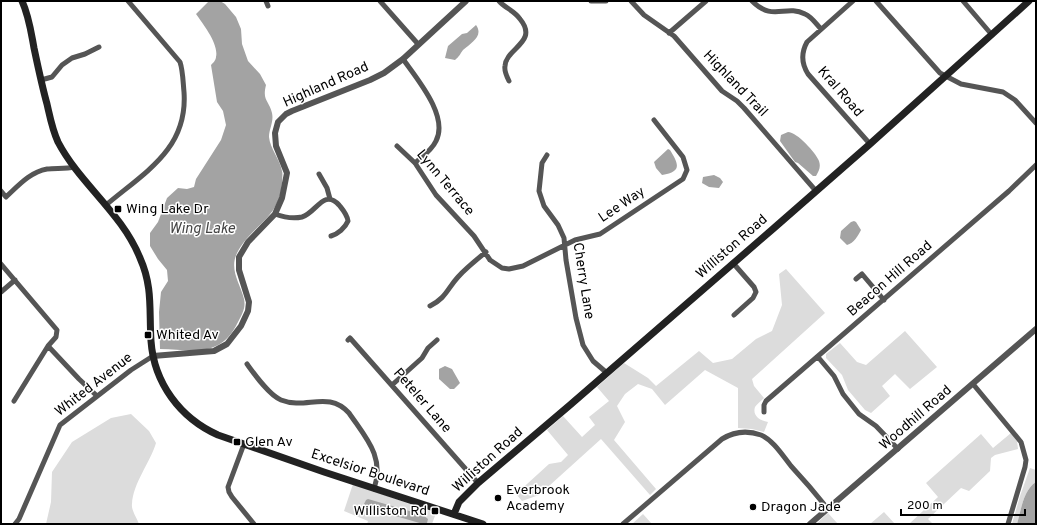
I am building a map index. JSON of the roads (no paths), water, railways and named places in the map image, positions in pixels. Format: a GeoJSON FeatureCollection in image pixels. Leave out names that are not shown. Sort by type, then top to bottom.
{"type":"FeatureCollection","features":[{"type":"Feature","properties":{"kind":"main road","name":"Williston Road"},"geometry":{"type":"LineString","coordinates":[[454,514],[459,502],[478,483],[870,144],[1029,1]]}},
{"type":"Feature","properties":{"kind":"main road","name":"Excelsior Boulevard"},"geometry":{"type":"LineString","coordinates":[[24,2],[52,127],[59,142],[75,168],[106,205],[135,246],[150,289],[153,356],[158,373],[165,388],[182,411],[192,420],[209,431],[374,489],[483,524]]}},
{"type":"Feature","properties":{"kind":"street"},"geometry":{"type":"LineString","coordinates":[[106,205],[165,154],[178,135],[184,112],[182,67],[180,62],[128,1]]}},
{"type":"Feature","properties":{"kind":"street"},"geometry":{"type":"LineString","coordinates":[[380,1],[418,44]]}},
{"type":"Feature","properties":{"kind":"street","name":"Highland Road"},"geometry":{"type":"LineString","coordinates":[[153,356],[214,351],[224,347],[232,339],[244,320],[249,306],[247,293],[239,270],[238,264],[240,253],[274,214],[282,198],[286,178],[285,167],[275,140],[276,128],[282,118],[292,111],[370,80],[391,68],[466,1]]}},
{"type":"Feature","properties":{"kind":"street"},"geometry":{"type":"LineString","coordinates":[[499,1],[520,19],[525,30],[525,39],[508,58],[505,65],[505,70],[509,81]]}},
{"type":"Feature","properties":{"kind":"street"},"geometry":{"type":"LineString","coordinates":[[591,1],[606,1]]}},
{"type":"Feature","properties":{"kind":"street","name":"Highland Trail"},"geometry":{"type":"LineString","coordinates":[[631,1],[644,15],[670,33],[718,87],[744,108],[816,191]]}},
{"type":"Feature","properties":{"kind":"street"},"geometry":{"type":"LineString","coordinates":[[670,33],[706,1]]}},
{"type":"Feature","properties":{"kind":"street"},"geometry":{"type":"LineString","coordinates":[[752,1],[761,9],[767,11],[794,11],[805,14],[821,29]]}},
{"type":"Feature","properties":{"kind":"street","name":"Kral Road"},"geometry":{"type":"LineString","coordinates":[[853,1],[807,42],[804,48],[802,62],[805,68],[870,144]]}},
{"type":"Feature","properties":{"kind":"street"},"geometry":{"type":"LineString","coordinates":[[876,1],[940,73],[961,84],[1003,92],[1015,100],[1036,124]]}},
{"type":"Feature","properties":{"kind":"street"},"geometry":{"type":"LineString","coordinates":[[963,1],[992,35]]}},
{"type":"Feature","properties":{"kind":"street"},"geometry":{"type":"LineString","coordinates":[[41,80],[52,77],[62,65],[72,58],[99,48]]}},
{"type":"Feature","properties":{"kind":"street"},"geometry":{"type":"LineString","coordinates":[[402,59],[428,96],[436,111],[440,124],[439,135],[434,146],[415,163]]}},
{"type":"Feature","properties":{"kind":"street","name":"Lee Way"},"geometry":{"type":"LineString","coordinates":[[474,236],[490,260],[502,268],[509,269],[523,266],[575,240],[600,234],[684,179],[687,170],[683,157],[654,120]]}},
{"type":"Feature","properties":{"kind":"street","name":"Lynn Terrace"},"geometry":{"type":"LineString","coordinates":[[397,146],[415,163],[436,195],[474,236]]}},
{"type":"Feature","properties":{"kind":"street","name":"Cherry Lane"},"geometry":{"type":"LineString","coordinates":[[547,155],[542,163],[539,191],[547,211],[555,220],[564,238],[566,260],[580,336],[588,354],[597,365],[607,372]]}},
{"type":"Feature","properties":{"kind":"street","name":"Beacon Hill Road"},"geometry":{"type":"LineString","coordinates":[[764,412],[766,401],[1009,191],[1036,165]]}},
{"type":"Feature","properties":{"kind":"street"},"geometry":{"type":"LineString","coordinates":[[1,191],[6,197],[26,179],[39,171],[46,169],[75,168]]}},
{"type":"Feature","properties":{"kind":"street"},"geometry":{"type":"LineString","coordinates":[[319,174],[327,188],[330,199]]}},
{"type":"Feature","properties":{"kind":"street"},"geometry":{"type":"LineString","coordinates":[[274,214],[289,217],[303,217],[324,200],[330,199],[336,202],[345,213],[348,221],[341,230],[331,236]]}},
{"type":"Feature","properties":{"kind":"street"},"geometry":{"type":"LineString","coordinates":[[430,306],[444,297],[463,271],[486,252]]}},
{"type":"Feature","properties":{"kind":"street"},"geometry":{"type":"LineString","coordinates":[[733,263],[754,287],[756,292],[754,298],[734,315]]}},
{"type":"Feature","properties":{"kind":"street"},"geometry":{"type":"LineString","coordinates":[[1,264],[57,330],[56,337],[48,346],[14,401]]}},
{"type":"Feature","properties":{"kind":"street"},"geometry":{"type":"LineString","coordinates":[[856,279],[862,274],[884,300]]}},
{"type":"Feature","properties":{"kind":"street"},"geometry":{"type":"LineString","coordinates":[[1,292],[15,280]]}},
{"type":"Feature","properties":{"kind":"street","name":"Woodhill Road"},"geometry":{"type":"LineString","coordinates":[[810,524],[1036,329]]}},
{"type":"Feature","properties":{"kind":"street","name":"Peteler Lane"},"geometry":{"type":"LineString","coordinates":[[348,340],[350,338],[478,483]]}},
{"type":"Feature","properties":{"kind":"street"},"geometry":{"type":"LineString","coordinates":[[392,385],[422,358],[428,348],[437,340]]}},
{"type":"Feature","properties":{"kind":"street"},"geometry":{"type":"LineString","coordinates":[[48,346],[97,396]]}},
{"type":"Feature","properties":{"kind":"street","name":"Whited Avenue"},"geometry":{"type":"LineString","coordinates":[[15,524],[19,519],[60,425],[131,370],[153,356]]}},
{"type":"Feature","properties":{"kind":"street"},"geometry":{"type":"LineString","coordinates":[[818,357],[834,376],[843,394],[859,414],[876,426],[898,449]]}},
{"type":"Feature","properties":{"kind":"street"},"geometry":{"type":"LineString","coordinates":[[247,364],[269,391],[280,400],[295,402],[331,402],[344,408],[349,413],[374,451],[378,466],[374,489]]}},
{"type":"Feature","properties":{"kind":"street"},"geometry":{"type":"LineString","coordinates":[[973,384],[1016,435],[1024,450],[1026,460],[1025,467],[1008,524]]}},
{"type":"Feature","properties":{"kind":"street"},"geometry":{"type":"LineString","coordinates":[[623,524],[722,439],[738,432],[747,432],[762,436],[768,440],[828,508]]}},
{"type":"Feature","properties":{"kind":"street"},"geometry":{"type":"LineString","coordinates":[[244,444],[228,487],[232,497],[254,524]]}},
{"type":"Feature","properties":{"kind":"water","name":"Wing Lake"},"geometry":{"type":"Polygon","coordinates":[[[209,1],[220,1],[225,4],[236,17],[241,29],[242,44],[248,61],[260,74],[266,85],[265,97],[271,109],[272,116],[269,137],[281,167],[282,183],[280,195],[276,205],[264,221],[249,236],[237,253],[234,265],[244,299],[244,305],[241,316],[231,334],[215,347],[195,350],[160,349],[159,312],[161,292],[168,281],[167,270],[150,246],[150,233],[158,222],[167,198],[178,188],[187,189],[194,187],[196,179],[221,140],[226,125],[223,111],[217,102],[211,65],[216,58],[215,46],[210,34],[196,14],[209,1]]]}},
{"type":"Feature","properties":{"kind":"water"},"geometry":{"type":"Polygon","coordinates":[[[476,25],[478,29],[478,36],[476,39],[463,50],[455,60],[445,58],[448,46],[476,25]]]}},
{"type":"Feature","properties":{"kind":"water"},"geometry":{"type":"Polygon","coordinates":[[[788,132],[801,139],[817,157],[820,167],[816,176],[813,176],[795,162],[780,141],[781,135],[788,132]]]}},
{"type":"Feature","properties":{"kind":"water"},"geometry":{"type":"Polygon","coordinates":[[[668,149],[675,159],[677,166],[673,172],[662,175],[656,168],[654,162],[668,149]]]}},
{"type":"Feature","properties":{"kind":"water"},"geometry":{"type":"Polygon","coordinates":[[[714,175],[720,178],[723,182],[719,188],[709,187],[702,183],[703,177],[714,175]]]}},
{"type":"Feature","properties":{"kind":"water"},"geometry":{"type":"Polygon","coordinates":[[[854,221],[861,230],[854,241],[847,245],[840,238],[841,231],[854,221]]]}},
{"type":"Feature","properties":{"kind":"water"},"geometry":{"type":"Polygon","coordinates":[[[445,366],[452,369],[460,383],[454,389],[450,389],[439,379],[439,369],[445,366]]]}},
{"type":"Feature","properties":{"kind":"water"},"geometry":{"type":"Polygon","coordinates":[[[1036,482],[1036,524],[1017,524],[1025,495],[1036,482]]]}},
{"type":"Feature","properties":{"kind":"water"},"geometry":{"type":"Polygon","coordinates":[[[368,499],[423,515],[428,519],[427,523],[423,524],[368,508],[364,504],[368,499]]]}},
{"type":"Feature","properties":{"kind":"place","name":"Wing Lake Dr"},"geometry":{"type":"Point","coordinates":[118,209]}},
{"type":"Feature","properties":{"kind":"place","name":"Whited Av"},"geometry":{"type":"Point","coordinates":[148,335]}},
{"type":"Feature","properties":{"kind":"place","name":"Glen Av"},"geometry":{"type":"Point","coordinates":[237,442]}},
{"type":"Feature","properties":{"kind":"place","name":"Everbrook Academy"},"geometry":{"type":"Point","coordinates":[498,498]}},
{"type":"Feature","properties":{"kind":"place","name":"Dragon Jade"},"geometry":{"type":"Point","coordinates":[753,507]}},
{"type":"Feature","properties":{"kind":"place","name":"Williston Rd"},"geometry":{"type":"Point","coordinates":[435,511]}}]}
